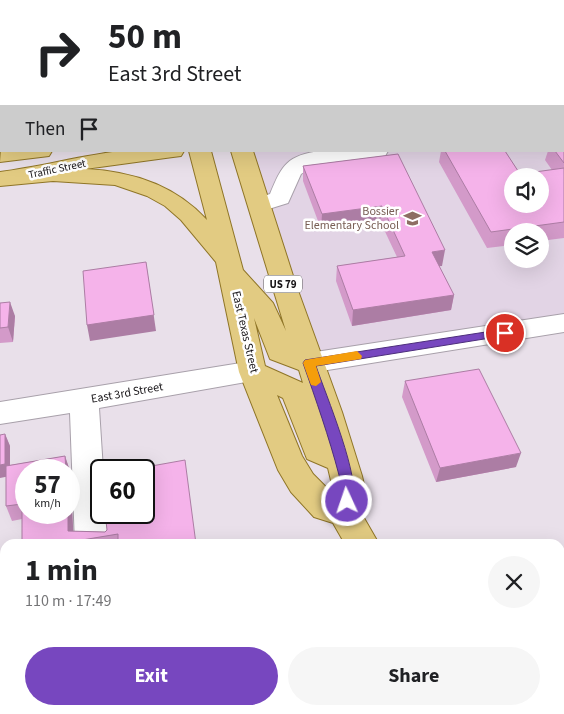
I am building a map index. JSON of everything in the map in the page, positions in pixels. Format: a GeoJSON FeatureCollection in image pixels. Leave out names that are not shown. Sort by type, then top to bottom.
{"type":"FeatureCollection","features":[{"type":"Feature","properties":{"kind":"main road","name":"Traffic Street"},"geometry":{"type":"LineString","coordinates":[[0,156],[33,152]]}},
{"type":"Feature","properties":{"kind":"main road","name":"Traffic Street"},"geometry":{"type":"LineString","coordinates":[[0,179],[32,175],[85,162],[165,152]]}},
{"type":"Feature","properties":{"kind":"main road","name":"East Texas Street"},"geometry":{"type":"LineString","coordinates":[[200,152],[230,267],[253,372],[289,461],[302,483],[325,507],[344,512]]}},
{"type":"Feature","properties":{"kind":"main road","name":"US 79"},"geometry":{"type":"LineString","coordinates":[[242,152],[341,460],[349,489],[344,512]]}},
{"type":"Feature","properties":{"kind":"main road"},"geometry":{"type":"LineString","coordinates":[[32,175],[73,174],[134,182],[164,196],[190,215],[264,309],[280,352],[309,363]]}},
{"type":"Feature","properties":{"kind":"main road"},"geometry":{"type":"LineString","coordinates":[[253,372],[294,391],[318,450],[341,460]]}},
{"type":"Feature","properties":{"kind":"main road"},"geometry":{"type":"LineString","coordinates":[[344,512],[360,539]]}},
{"type":"Feature","properties":{"kind":"street"},"geometry":{"type":"LineString","coordinates":[[259,205],[280,198],[291,170],[300,164],[310,159],[360,152]]}},
{"type":"Feature","properties":{"kind":"street"},"geometry":{"type":"LineString","coordinates":[[309,363],[564,324]]}},
{"type":"Feature","properties":{"kind":"street","name":"East 3rd Street"},"geometry":{"type":"LineString","coordinates":[[0,413],[253,372]]}},
{"type":"Feature","properties":{"kind":"street"},"geometry":{"type":"LineString","coordinates":[[84,400],[92,539]]}},
{"type":"Feature","properties":{"kind":"shaded area","name":"Bossier Elementary School"},"geometry":{"type":"Polygon","coordinates":[[[242,152],[564,152],[564,324],[309,363],[242,152]]]}},
{"type":"Feature","properties":{"kind":"building"},"geometry":{"type":"Polygon","coordinates":[[[446,152],[506,152],[516,168],[504,168],[504,213],[549,213],[549,170],[564,168],[564,222],[549,224],[504,223],[504,230],[491,232],[446,152]]]}},
{"type":"Feature","properties":{"kind":"building"},"geometry":{"type":"Polygon","coordinates":[[[556,152],[564,152],[564,163],[556,152]]]}},
{"type":"Feature","properties":{"kind":"building"},"geometry":{"type":"Polygon","coordinates":[[[398,154],[445,250],[432,252],[454,295],[353,310],[337,266],[405,256],[382,206],[322,214],[303,166],[398,154]]]}},
{"type":"Feature","properties":{"kind":"building"},"geometry":{"type":"Polygon","coordinates":[[[146,262],[154,315],[87,325],[83,271],[146,262]]]}},
{"type":"Feature","properties":{"kind":"building"},"geometry":{"type":"Polygon","coordinates":[[[10,302],[8,327],[0,328],[0,303],[10,302]]]}},
{"type":"Feature","properties":{"kind":"building"},"geometry":{"type":"Polygon","coordinates":[[[479,369],[521,453],[440,468],[405,381],[479,369]]]}},
{"type":"Feature","properties":{"kind":"building"},"geometry":{"type":"Polygon","coordinates":[[[5,434],[5,464],[0,465],[0,435],[5,434]]]}},
{"type":"Feature","properties":{"kind":"building"},"geometry":{"type":"Polygon","coordinates":[[[65,456],[65,459],[47,459],[65,456]]]}},
{"type":"Feature","properties":{"kind":"building"},"geometry":{"type":"Polygon","coordinates":[[[185,460],[195,539],[118,539],[118,534],[88,539],[22,539],[22,524],[68,524],[68,531],[105,532],[107,530],[106,524],[155,524],[155,465],[185,460]]]}},
{"type":"Feature","properties":{"kind":"building"},"geometry":{"type":"Polygon","coordinates":[[[15,464],[15,505],[6,506],[6,466],[15,464]]]}},
{"type":"Feature","properties":{"kind":"slow traffic"},"geometry":{"type":"LineString","coordinates":[[316,382],[309,363],[357,356]]}},
{"type":"Feature","properties":{"kind":"place","name":"Bossier Elementary School"},"geometry":{"type":"Point","coordinates":[413,218]}},
{"type":"Feature","properties":{"kind":"route"},"geometry":{"type":"LineString","coordinates":[[347,501],[349,489],[346,476],[327,412],[309,363],[505,333]]}}]}
